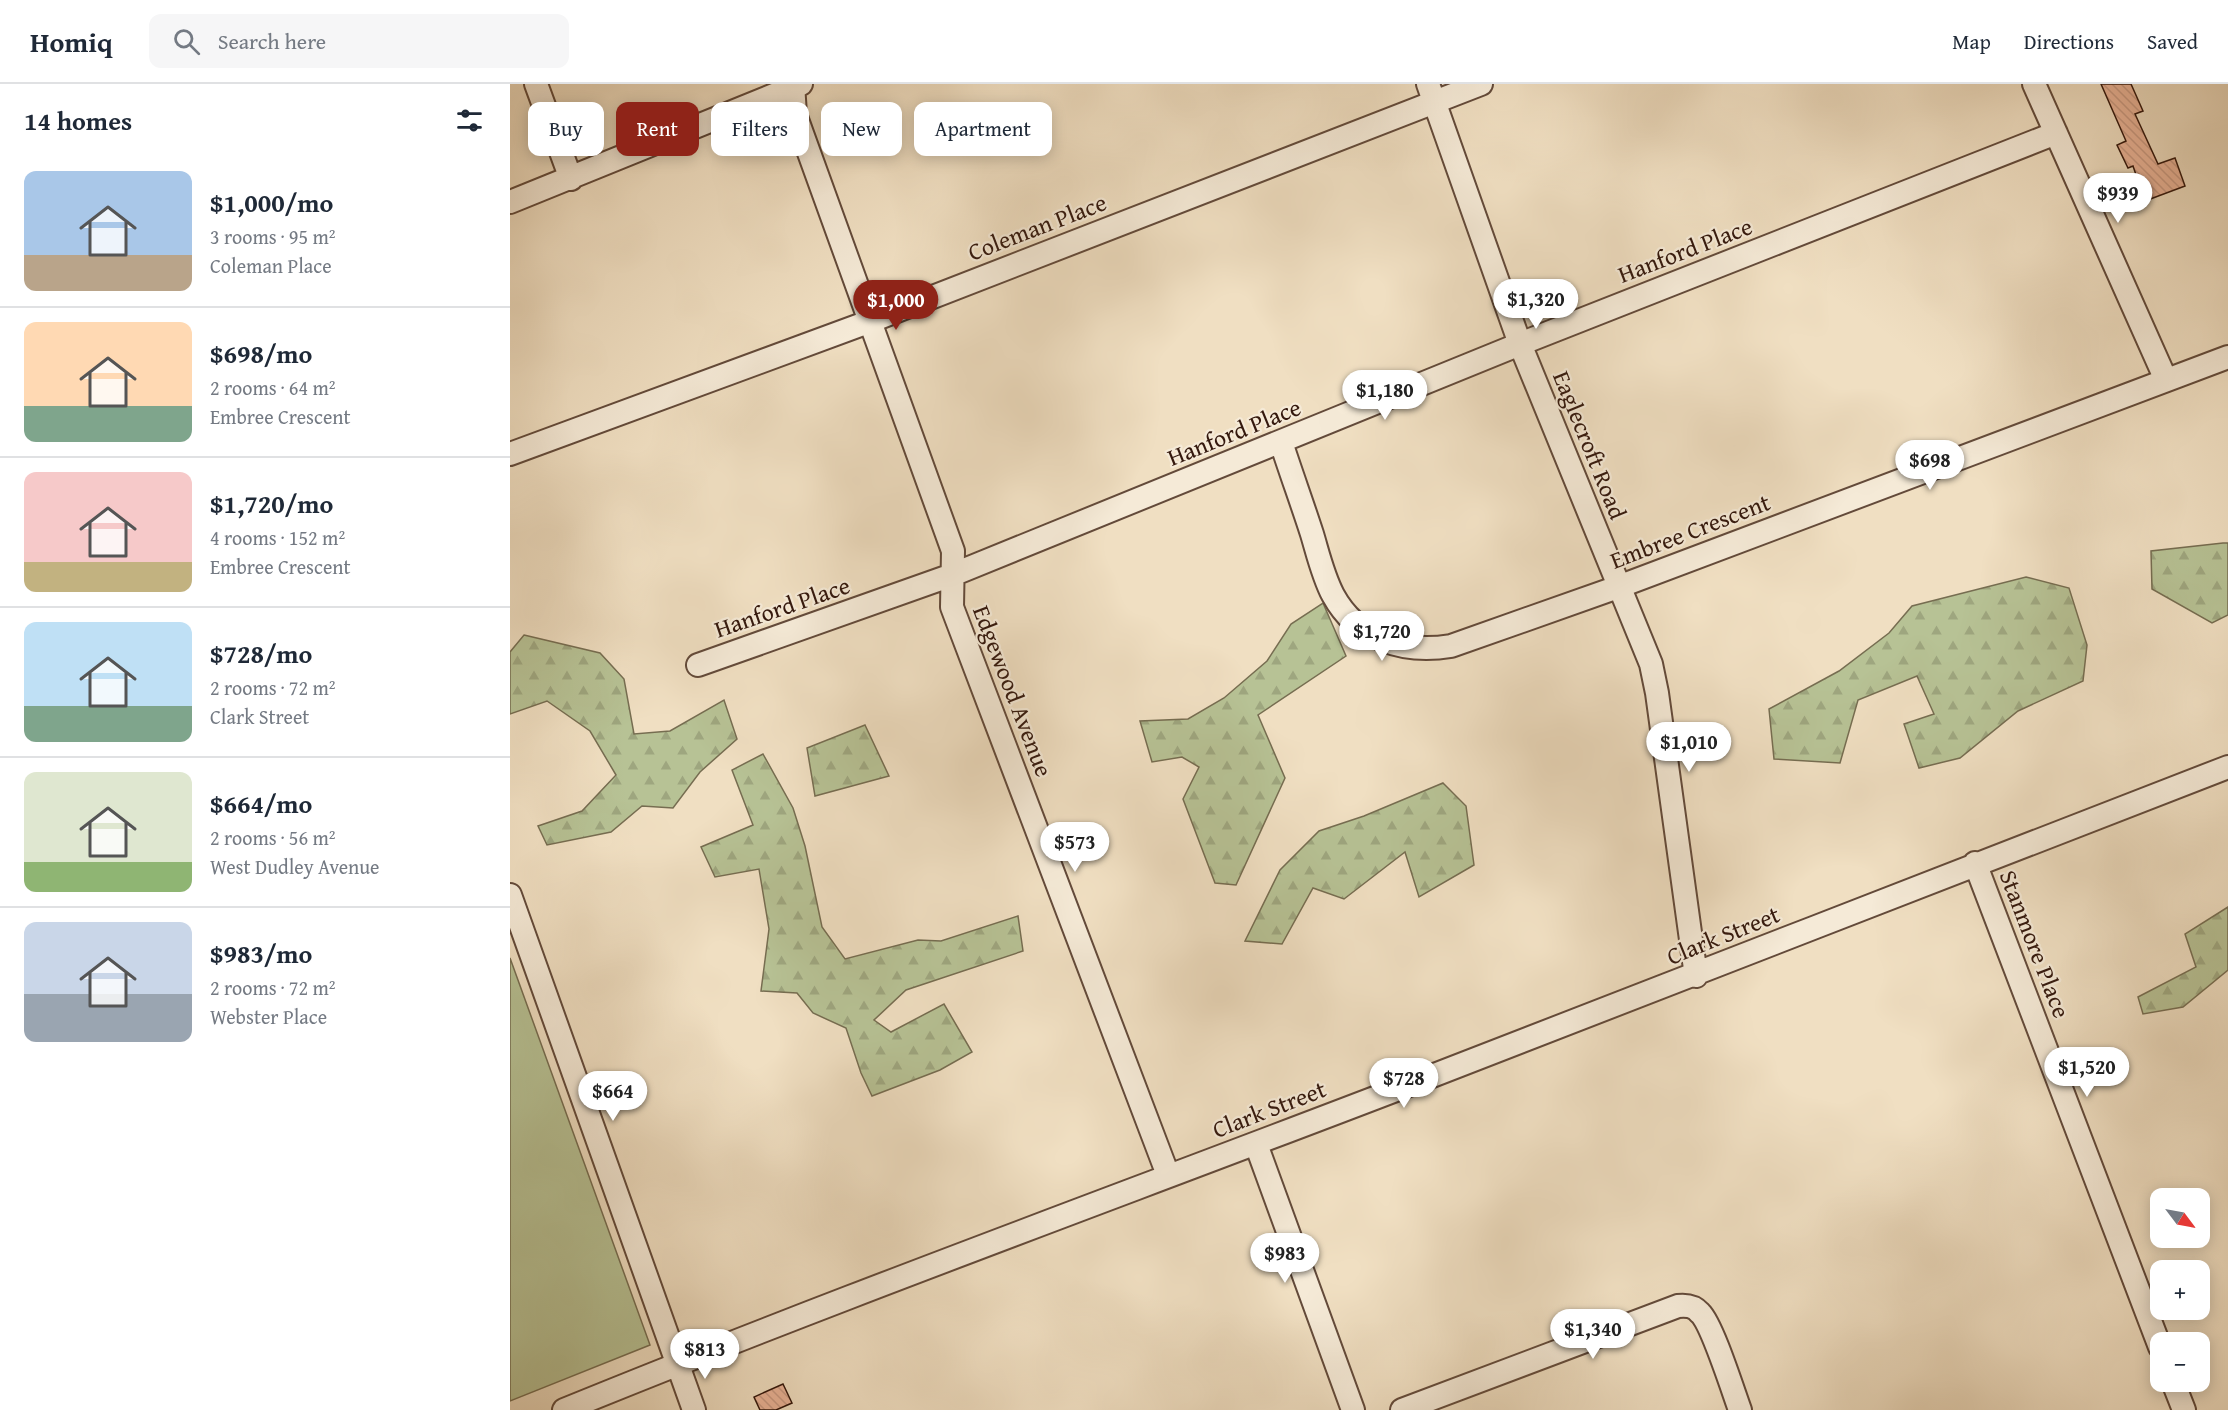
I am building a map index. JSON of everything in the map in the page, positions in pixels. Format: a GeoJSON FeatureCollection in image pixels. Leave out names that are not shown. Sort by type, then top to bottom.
{"type":"FeatureCollection","features":[{"type":"Feature","properties":{"kind":"street"},"geometry":{"type":"LineString","coordinates":[[536,84],[571,179]]}},
{"type":"Feature","properties":{"kind":"street","name":"Coleman Place"},"geometry":{"type":"LineString","coordinates":[[510,454],[871,321],[1431,93],[1481,84]]}},
{"type":"Feature","properties":{"kind":"street"},"geometry":{"type":"LineString","coordinates":[[2034,84],[2166,380]]}},
{"type":"Feature","properties":{"kind":"street"},"geometry":{"type":"LineString","coordinates":[[510,202],[571,179],[796,85]]}},
{"type":"Feature","properties":{"kind":"street","name":"Edgewood Avenue"},"geometry":{"type":"LineString","coordinates":[[796,85],[795,114],[953,551],[952,607],[1168,1175]]}},
{"type":"Feature","properties":{"kind":"street","name":"Eaglecroft Road"},"geometry":{"type":"LineString","coordinates":[[1431,93],[1520,344],[1651,664],[1696,976]]}},
{"type":"Feature","properties":{"kind":"street","name":"Hanford Place"},"geometry":{"type":"LineString","coordinates":[[698,665],[952,575],[1520,344],[2056,133]]}},
{"type":"Feature","properties":{"kind":"street","name":"Embree Crescent"},"geometry":{"type":"LineString","coordinates":[[1281,442],[1333,594],[1345,612],[1360,627],[1388,643],[1408,649],[1430,650],[1451,646],[1618,587],[2228,357]]}},
{"type":"Feature","properties":{"kind":"street","name":"Clark Street"},"geometry":{"type":"LineString","coordinates":[[564,1410],[1168,1175],[1256,1144],[1696,976],[1975,863],[2228,767]]}},
{"type":"Feature","properties":{"kind":"street","name":"Stanmore Place"},"geometry":{"type":"LineString","coordinates":[[1975,863],[2154,1332]]}},
{"type":"Feature","properties":{"kind":"street"},"geometry":{"type":"LineString","coordinates":[[510,894],[694,1410]]}},
{"type":"Feature","properties":{"kind":"street"},"geometry":{"type":"LineString","coordinates":[[1256,1144],[1353,1410]]}},
{"type":"Feature","properties":{"kind":"street"},"geometry":{"type":"LineString","coordinates":[[1402,1410],[1678,1306],[1692,1307],[1705,1318],[1740,1410]]}},
{"type":"Feature","properties":{"kind":"street"},"geometry":{"type":"LineString","coordinates":[[2177,1392],[2184,1410]]}},
{"type":"Feature","properties":{"kind":"green space"},"geometry":{"type":"Polygon","coordinates":[[[2228,543],[2228,615],[2212,623],[2152,589],[2151,551],[2228,543]]]}},
{"type":"Feature","properties":{"kind":"green space"},"geometry":{"type":"Polygon","coordinates":[[[2026,577],[2069,588],[2087,645],[2083,681],[2018,711],[1960,758],[1919,768],[1904,724],[1934,714],[1917,676],[1858,700],[1840,763],[1774,759],[1769,709],[1839,671],[1889,633],[1912,606],[2026,577]]]}},
{"type":"Feature","properties":{"kind":"green space"},"geometry":{"type":"Polygon","coordinates":[[[1323,603],[1346,656],[1258,715],[1285,778],[1236,885],[1215,883],[1183,799],[1199,767],[1182,757],[1152,762],[1140,721],[1188,719],[1224,698],[1267,661],[1291,624],[1323,603]]]}},
{"type":"Feature","properties":{"kind":"green space"},"geometry":{"type":"Polygon","coordinates":[[[524,635],[600,653],[624,679],[634,734],[670,731],[724,700],[737,739],[700,772],[673,808],[642,806],[611,832],[547,845],[538,826],[582,811],[616,775],[590,731],[547,701],[510,714],[510,652],[524,635]]]}},
{"type":"Feature","properties":{"kind":"green space"},"geometry":{"type":"Polygon","coordinates":[[[865,725],[889,776],[815,796],[807,748],[865,725]]]}},
{"type":"Feature","properties":{"kind":"green space"},"geometry":{"type":"Polygon","coordinates":[[[763,754],[793,808],[805,846],[822,927],[845,959],[918,940],[941,941],[1018,916],[1023,951],[906,990],[874,1020],[891,1032],[944,1004],[972,1052],[940,1070],[872,1096],[861,1073],[846,1028],[813,1013],[797,993],[761,991],[769,929],[759,869],[715,877],[701,847],[753,825],[732,770],[763,754]]]}},
{"type":"Feature","properties":{"kind":"green space"},"geometry":{"type":"Polygon","coordinates":[[[1443,783],[1466,806],[1474,865],[1419,897],[1405,852],[1344,899],[1313,888],[1282,944],[1245,941],[1280,870],[1319,831],[1364,816],[1443,783]]]}},
{"type":"Feature","properties":{"kind":"green space"},"geometry":{"type":"Polygon","coordinates":[[[2228,907],[2228,970],[2183,1007],[2143,1014],[2138,997],[2196,967],[2185,934],[2228,907]]]}},
{"type":"Feature","properties":{"kind":"green space"},"geometry":{"type":"Polygon","coordinates":[[[510,958],[650,1345],[510,1401],[510,958]]]}},
{"type":"Feature","properties":{"kind":"building"},"geometry":{"type":"Polygon","coordinates":[[[2101,84],[2131,84],[2143,111],[2135,114],[2158,164],[2175,158],[2185,186],[2145,201],[2133,166],[2128,168],[2117,145],[2126,141],[2101,84]]]}},
{"type":"Feature","properties":{"kind":"building"},"geometry":{"type":"Polygon","coordinates":[[[783,1384],[792,1403],[776,1410],[760,1410],[754,1397],[783,1384]]]}}]}
